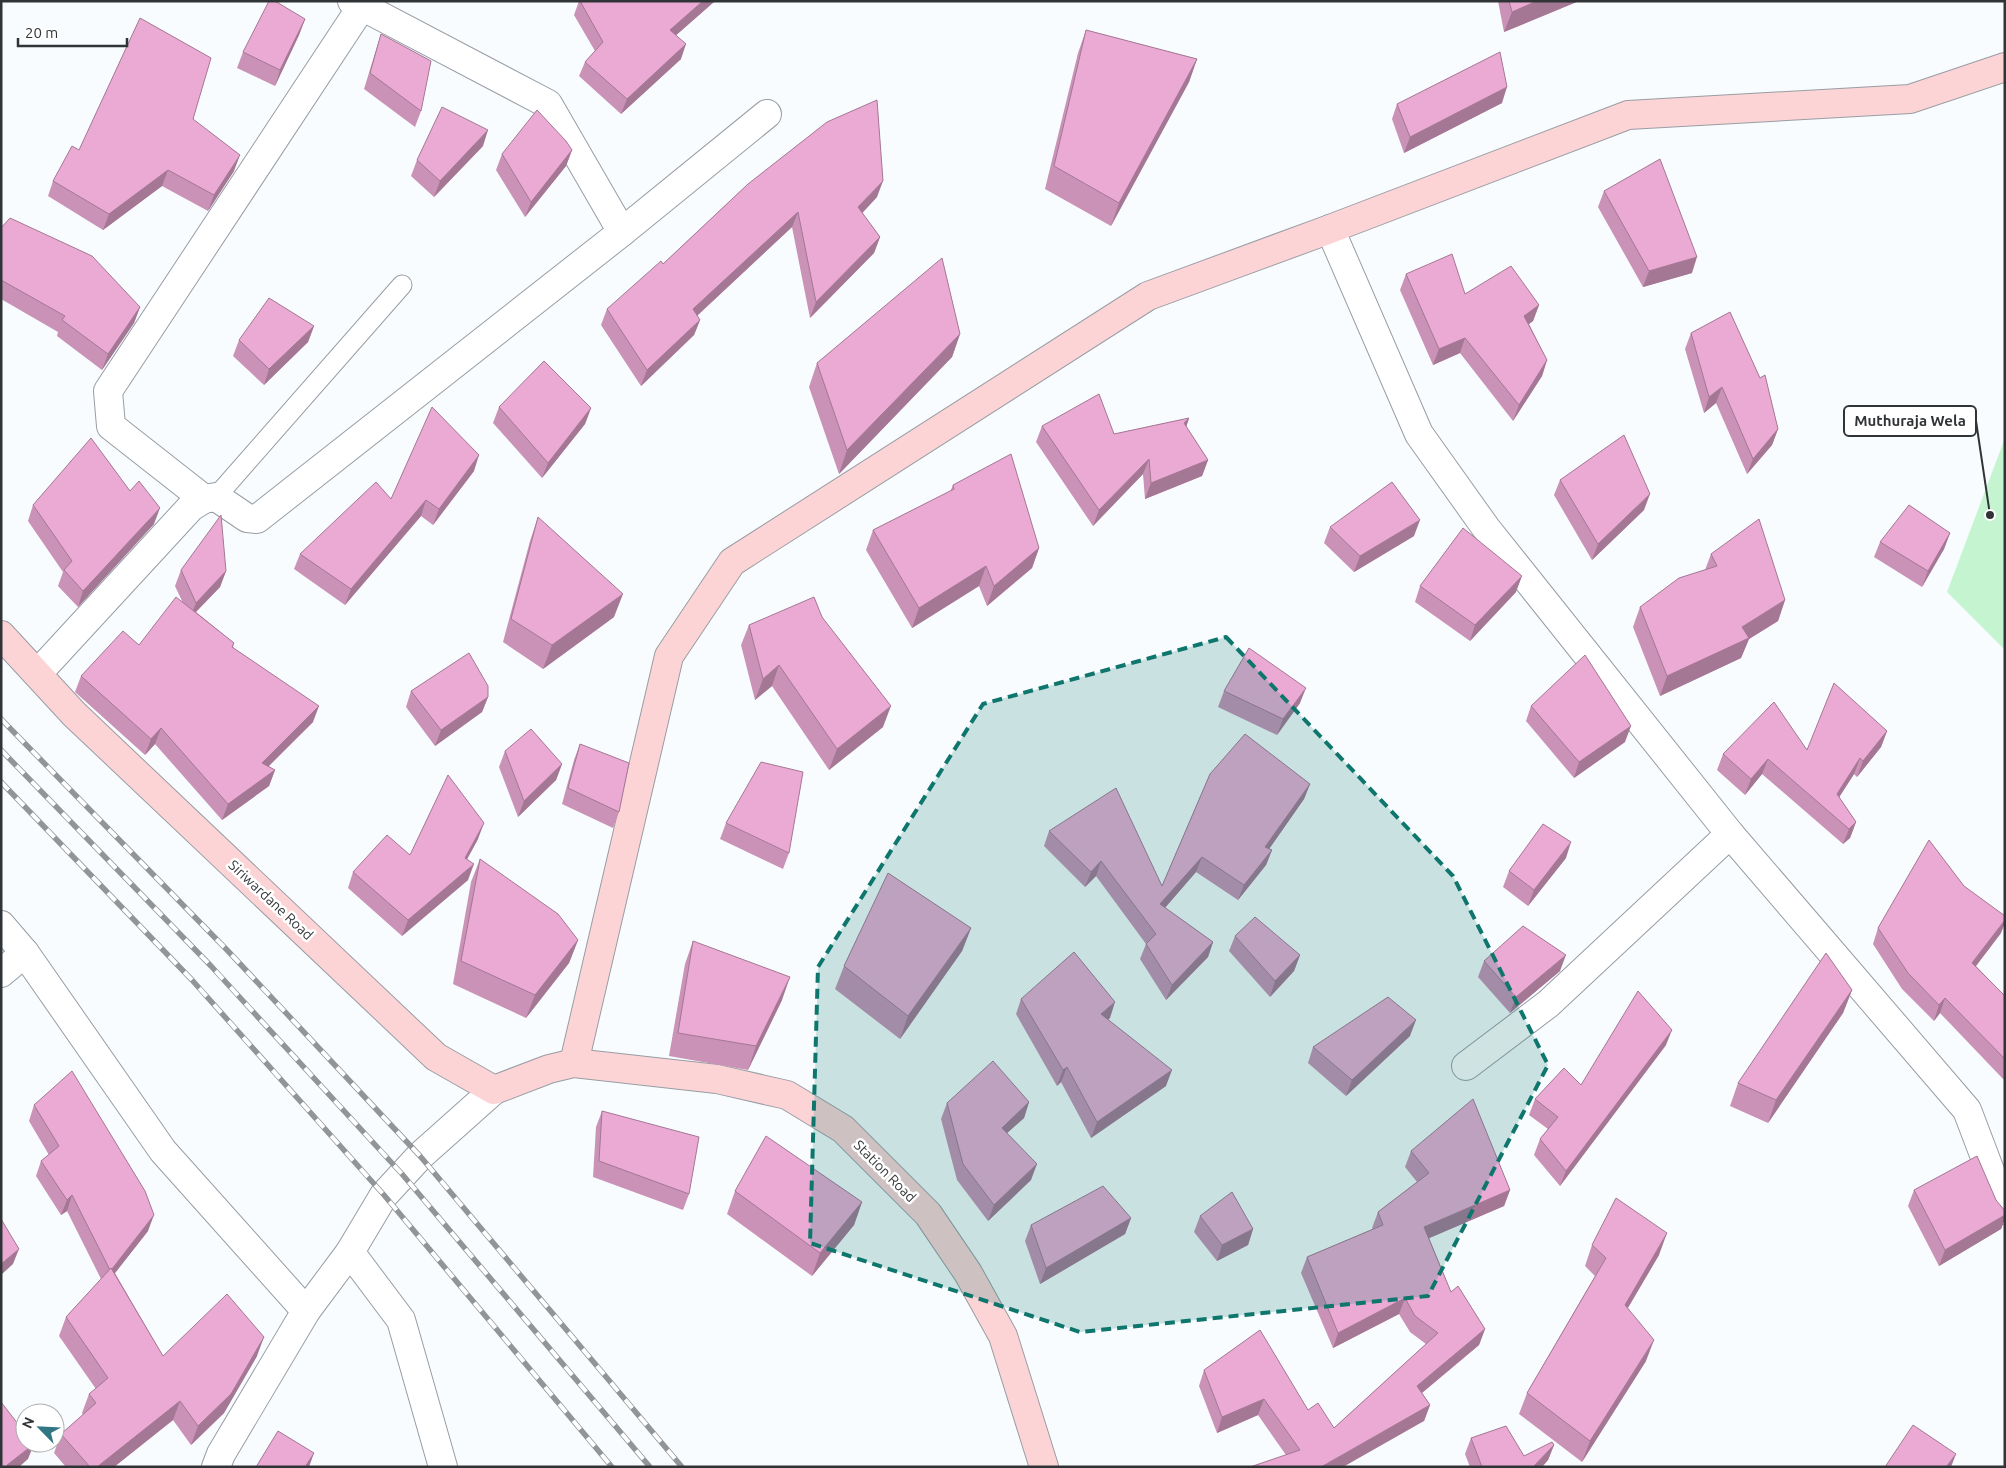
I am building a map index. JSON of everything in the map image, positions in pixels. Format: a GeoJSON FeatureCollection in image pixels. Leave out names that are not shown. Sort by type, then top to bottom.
{"type":"FeatureCollection","features":[{"type":"Feature","properties":{"kind":"street"},"geometry":{"type":"LineString","coordinates":[[622,232],[548,104],[357,4],[108,391],[111,426],[210,498],[247,518],[257,518],[622,232],[767,114]]}},
{"type":"Feature","properties":{"kind":"street"},"geometry":{"type":"LineString","coordinates":[[216,1467],[221,1454],[306,1311],[350,1252],[384,1195],[402,1174],[494,1090],[549,1069],[574,1063],[669,656],[732,562],[1148,296],[1330,229],[1628,115],[1910,99],[2005,67]]}},
{"type":"Feature","properties":{"kind":"street"},"geometry":{"type":"LineString","coordinates":[[1330,229],[1419,434],[1486,528],[1730,834],[1967,1110],[2005,1210]]}},
{"type":"Feature","properties":{"kind":"street"},"geometry":{"type":"LineString","coordinates":[[38,673],[191,507],[210,498]]}},
{"type":"Feature","properties":{"kind":"street","name":"Siriwardane Road"},"geometry":{"type":"LineString","coordinates":[[1,635],[74,714],[436,1057],[494,1090]]}},
{"type":"Feature","properties":{"kind":"street"},"geometry":{"type":"LineString","coordinates":[[1466,1066],[1548,1004],[1730,834]]}},
{"type":"Feature","properties":{"kind":"street"},"geometry":{"type":"LineString","coordinates":[[1,924],[25,953],[164,1151],[306,1311]]}},
{"type":"Feature","properties":{"kind":"street"},"geometry":{"type":"LineString","coordinates":[[1,972],[25,953]]}},
{"type":"Feature","properties":{"kind":"street","name":"Station Road"},"geometry":{"type":"LineString","coordinates":[[574,1063],[717,1079],[786,1095],[843,1129],[928,1214],[968,1273],[1003,1336],[1044,1467]]}},
{"type":"Feature","properties":{"kind":"street"},"geometry":{"type":"LineString","coordinates":[[350,1252],[401,1320],[443,1467]]}},
{"type":"Feature","properties":{"kind":"lane"},"geometry":{"type":"LineString","coordinates":[[210,498],[402,284]]}},
{"type":"Feature","properties":{"kind":"highlighted area"},"geometry":{"type":"Polygon","coordinates":[[[1226,637],[1453,876],[1548,1065],[1428,1296],[1080,1332],[810,1243],[818,967],[983,704],[1226,637]]]}},
{"type":"Feature","properties":{"kind":"green space"},"geometry":{"type":"Polygon","coordinates":[[[2005,438],[2005,650],[1947,592],[2005,438]]]}},
{"type":"Feature","properties":{"kind":"building"},"geometry":{"type":"Polygon","coordinates":[[[269,1],[275,1],[305,19],[280,70],[243,52],[269,1]]]}},
{"type":"Feature","properties":{"kind":"building"},"geometry":{"type":"Polygon","coordinates":[[[580,1],[703,1],[670,30],[686,44],[627,99],[585,62],[603,42],[580,1]]]}},
{"type":"Feature","properties":{"kind":"building"},"geometry":{"type":"Polygon","coordinates":[[[1509,1],[1537,1],[1512,12],[1509,1]]]}},
{"type":"Feature","properties":{"kind":"building"},"geometry":{"type":"Polygon","coordinates":[[[140,18],[211,58],[193,119],[240,155],[214,195],[168,170],[109,214],[53,181],[72,146],[79,150],[140,18]]]}},
{"type":"Feature","properties":{"kind":"building"},"geometry":{"type":"Polygon","coordinates":[[[1086,30],[1197,59],[1119,203],[1054,166],[1086,30]]]}},
{"type":"Feature","properties":{"kind":"building"},"geometry":{"type":"Polygon","coordinates":[[[381,34],[431,61],[421,111],[370,73],[381,34]]]}},
{"type":"Feature","properties":{"kind":"building"},"geometry":{"type":"Polygon","coordinates":[[[1500,52],[1507,87],[1410,137],[1397,104],[1500,52]]]}},
{"type":"Feature","properties":{"kind":"building"},"geometry":{"type":"Polygon","coordinates":[[[877,100],[883,181],[858,207],[880,237],[816,302],[798,212],[693,309],[700,320],[647,370],[607,309],[661,261],[663,264],[748,184],[827,122],[877,100]]]}},
{"type":"Feature","properties":{"kind":"building"},"geometry":{"type":"Polygon","coordinates":[[[442,107],[488,130],[440,181],[417,160],[442,107]]]}},
{"type":"Feature","properties":{"kind":"building"},"geometry":{"type":"Polygon","coordinates":[[[537,110],[572,150],[531,202],[502,154],[537,110]]]}},
{"type":"Feature","properties":{"kind":"building"},"geometry":{"type":"Polygon","coordinates":[[[1660,159],[1697,257],[1649,271],[1604,191],[1660,159]]]}},
{"type":"Feature","properties":{"kind":"building"},"geometry":{"type":"Polygon","coordinates":[[[10,218],[92,256],[140,307],[108,354],[62,320],[65,316],[1,280],[1,228],[10,218]]]}},
{"type":"Feature","properties":{"kind":"building"},"geometry":{"type":"Polygon","coordinates":[[[1452,254],[1465,294],[1511,266],[1539,305],[1524,316],[1547,360],[1519,405],[1465,338],[1439,349],[1406,274],[1452,254]]]}},
{"type":"Feature","properties":{"kind":"building"},"geometry":{"type":"Polygon","coordinates":[[[942,258],[960,334],[847,450],[817,363],[942,258]]]}},
{"type":"Feature","properties":{"kind":"building"},"geometry":{"type":"Polygon","coordinates":[[[269,298],[314,326],[269,369],[239,340],[269,298]]]}},
{"type":"Feature","properties":{"kind":"building"},"geometry":{"type":"Polygon","coordinates":[[[1730,312],[1760,378],[1765,375],[1778,429],[1753,459],[1722,387],[1709,397],[1691,333],[1730,312]]]}},
{"type":"Feature","properties":{"kind":"building"},"geometry":{"type":"Polygon","coordinates":[[[544,361],[591,408],[548,463],[499,407],[544,361]]]}},
{"type":"Feature","properties":{"kind":"building"},"geometry":{"type":"Polygon","coordinates":[[[1099,394],[1114,434],[1189,418],[1184,423],[1208,460],[1151,483],[1149,459],[1099,510],[1042,426],[1099,394]]]}},
{"type":"Feature","properties":{"kind":"building"},"geometry":{"type":"Polygon","coordinates":[[[432,407],[479,455],[439,509],[426,500],[351,589],[300,554],[376,482],[391,499],[432,407]]]}},
{"type":"Feature","properties":{"kind":"building"},"geometry":{"type":"Polygon","coordinates":[[[1624,435],[1650,494],[1598,544],[1560,480],[1624,435]]]}},
{"type":"Feature","properties":{"kind":"building"},"geometry":{"type":"Polygon","coordinates":[[[91,438],[130,491],[139,481],[160,508],[83,591],[64,570],[72,561],[33,505],[91,438]]]}},
{"type":"Feature","properties":{"kind":"building"},"geometry":{"type":"Polygon","coordinates":[[[1011,454],[1039,548],[994,586],[986,566],[919,608],[873,530],[954,489],[953,485],[1011,454]]]}},
{"type":"Feature","properties":{"kind":"building"},"geometry":{"type":"Polygon","coordinates":[[[1392,482],[1420,520],[1360,556],[1330,527],[1392,482]]]}},
{"type":"Feature","properties":{"kind":"building"},"geometry":{"type":"Polygon","coordinates":[[[1909,505],[1950,533],[1928,571],[1880,542],[1909,505]]]}},
{"type":"Feature","properties":{"kind":"building"},"geometry":{"type":"Polygon","coordinates":[[[221,515],[226,571],[196,603],[181,570],[221,515]]]}},
{"type":"Feature","properties":{"kind":"building"},"geometry":{"type":"Polygon","coordinates":[[[538,517],[623,594],[552,645],[511,619],[538,517]]]}},
{"type":"Feature","properties":{"kind":"building"},"geometry":{"type":"Polygon","coordinates":[[[1759,519],[1785,600],[1742,627],[1749,638],[1667,676],[1640,607],[1679,578],[1717,566],[1711,554],[1759,519]]]}},
{"type":"Feature","properties":{"kind":"building"},"geometry":{"type":"Polygon","coordinates":[[[1463,528],[1522,576],[1475,625],[1420,586],[1463,528]]]}},
{"type":"Feature","properties":{"kind":"building"},"geometry":{"type":"Polygon","coordinates":[[[176,597],[234,643],[232,647],[319,706],[262,763],[275,770],[228,804],[161,728],[151,739],[81,676],[123,631],[139,645],[176,597]]]}},
{"type":"Feature","properties":{"kind":"building"},"geometry":{"type":"Polygon","coordinates":[[[814,597],[822,617],[891,706],[837,749],[779,665],[763,679],[749,625],[814,597]]]}},
{"type":"Feature","properties":{"kind":"building"},"geometry":{"type":"Polygon","coordinates":[[[1249,648],[1306,688],[1283,719],[1224,691],[1249,648]]]}},
{"type":"Feature","properties":{"kind":"building"},"geometry":{"type":"Polygon","coordinates":[[[469,653],[488,686],[488,697],[441,730],[411,691],[469,653]]]}},
{"type":"Feature","properties":{"kind":"building"},"geometry":{"type":"Polygon","coordinates":[[[1585,655],[1631,726],[1579,762],[1531,706],[1585,655]]]}},
{"type":"Feature","properties":{"kind":"building"},"geometry":{"type":"Polygon","coordinates":[[[1834,683],[1887,731],[1863,761],[1860,758],[1837,794],[1856,822],[1849,829],[1768,759],[1751,779],[1723,754],[1774,702],[1807,750],[1834,683]]]}},
{"type":"Feature","properties":{"kind":"building"},"geometry":{"type":"Polygon","coordinates":[[[531,729],[562,764],[524,801],[505,751],[531,729]]]}},
{"type":"Feature","properties":{"kind":"building"},"geometry":{"type":"Polygon","coordinates":[[[1245,734],[1310,784],[1265,847],[1272,850],[1244,885],[1202,857],[1160,904],[1213,942],[1172,985],[1146,944],[1156,934],[1101,861],[1091,872],[1049,831],[1116,788],[1162,886],[1210,774],[1245,734]]]}},
{"type":"Feature","properties":{"kind":"building"},"geometry":{"type":"Polygon","coordinates":[[[580,744],[629,763],[619,812],[568,788],[580,744]]]}},
{"type":"Feature","properties":{"kind":"building"},"geometry":{"type":"Polygon","coordinates":[[[761,762],[803,772],[789,853],[726,823],[761,762]]]}},
{"type":"Feature","properties":{"kind":"building"},"geometry":{"type":"Polygon","coordinates":[[[448,775],[484,823],[465,858],[474,864],[408,920],[353,872],[387,835],[410,855],[448,775]]]}},
{"type":"Feature","properties":{"kind":"building"},"geometry":{"type":"Polygon","coordinates":[[[1543,824],[1571,842],[1534,890],[1509,871],[1543,824]]]}},
{"type":"Feature","properties":{"kind":"building"},"geometry":{"type":"Polygon","coordinates":[[[1929,840],[1964,886],[2005,916],[2005,920],[1972,963],[2005,996],[2005,1059],[1945,998],[1939,1005],[1908,973],[1878,928],[1929,840]]]}},
{"type":"Feature","properties":{"kind":"building"},"geometry":{"type":"Polygon","coordinates":[[[480,859],[558,914],[578,940],[535,995],[461,961],[480,859]]]}},
{"type":"Feature","properties":{"kind":"building"},"geometry":{"type":"Polygon","coordinates":[[[888,873],[971,928],[908,1016],[844,966],[888,873]]]}},
{"type":"Feature","properties":{"kind":"building"},"geometry":{"type":"Polygon","coordinates":[[[1255,917],[1300,955],[1275,981],[1235,936],[1255,917]]]}},
{"type":"Feature","properties":{"kind":"building"},"geometry":{"type":"Polygon","coordinates":[[[1523,926],[1566,955],[1516,997],[1484,961],[1523,926]]]}},
{"type":"Feature","properties":{"kind":"building"},"geometry":{"type":"Polygon","coordinates":[[[693,941],[790,977],[756,1046],[678,1033],[693,941]]]}},
{"type":"Feature","properties":{"kind":"building"},"geometry":{"type":"Polygon","coordinates":[[[1074,952],[1115,1002],[1101,1014],[1172,1070],[1097,1122],[1067,1067],[1063,1070],[1021,999],[1074,952]]]}},
{"type":"Feature","properties":{"kind":"building"},"geometry":{"type":"Polygon","coordinates":[[[1826,953],[1852,990],[1776,1100],[1738,1083],[1826,953]]]}},
{"type":"Feature","properties":{"kind":"building"},"geometry":{"type":"Polygon","coordinates":[[[1638,991],[1672,1030],[1566,1171],[1540,1139],[1558,1117],[1535,1099],[1564,1068],[1581,1085],[1638,991]]]}},
{"type":"Feature","properties":{"kind":"building"},"geometry":{"type":"Polygon","coordinates":[[[1388,997],[1416,1020],[1352,1080],[1313,1047],[1388,997]]]}},
{"type":"Feature","properties":{"kind":"building"},"geometry":{"type":"Polygon","coordinates":[[[993,1061],[1029,1102],[1002,1128],[1037,1164],[994,1205],[963,1164],[947,1103],[993,1061]]]}},
{"type":"Feature","properties":{"kind":"building"},"geometry":{"type":"Polygon","coordinates":[[[72,1071],[145,1191],[154,1215],[110,1270],[72,1195],[67,1200],[41,1161],[59,1146],[34,1105],[72,1071]]]}},
{"type":"Feature","properties":{"kind":"building"},"geometry":{"type":"Polygon","coordinates":[[[1473,1099],[1510,1190],[1424,1227],[1451,1292],[1458,1286],[1485,1329],[1417,1386],[1430,1405],[1321,1467],[1250,1467],[1300,1450],[1264,1399],[1222,1417],[1204,1370],[1260,1330],[1308,1410],[1318,1403],[1334,1428],[1438,1333],[1415,1316],[1405,1298],[1338,1333],[1307,1257],[1383,1225],[1378,1212],[1429,1173],[1411,1151],[1473,1099]]]}},
{"type":"Feature","properties":{"kind":"building"},"geometry":{"type":"Polygon","coordinates":[[[602,1111],[699,1137],[689,1194],[599,1161],[602,1111]]]}},
{"type":"Feature","properties":{"kind":"building"},"geometry":{"type":"Polygon","coordinates":[[[766,1136],[862,1202],[820,1253],[735,1191],[766,1136]]]}},
{"type":"Feature","properties":{"kind":"building"},"geometry":{"type":"Polygon","coordinates":[[[1977,1156],[1996,1200],[2005,1211],[2005,1215],[1945,1250],[1914,1190],[1977,1156]]]}},
{"type":"Feature","properties":{"kind":"building"},"geometry":{"type":"Polygon","coordinates":[[[1103,1186],[1131,1218],[1046,1268],[1031,1225],[1103,1186]]]}},
{"type":"Feature","properties":{"kind":"building"},"geometry":{"type":"Polygon","coordinates":[[[1232,1192],[1253,1229],[1222,1245],[1200,1216],[1232,1192]]]}},
{"type":"Feature","properties":{"kind":"building"},"geometry":{"type":"Polygon","coordinates":[[[1616,1198],[1667,1233],[1625,1305],[1654,1340],[1590,1441],[1527,1393],[1606,1258],[1592,1245],[1616,1198]]]}},
{"type":"Feature","properties":{"kind":"building"},"geometry":{"type":"Polygon","coordinates":[[[1,1219],[19,1249],[1,1264],[1,1219]]]}},
{"type":"Feature","properties":{"kind":"building"},"geometry":{"type":"Polygon","coordinates":[[[111,1268],[163,1356],[227,1294],[264,1337],[231,1394],[198,1426],[180,1401],[97,1467],[90,1467],[65,1439],[65,1430],[96,1403],[89,1394],[108,1378],[66,1317],[111,1268]]]}},
{"type":"Feature","properties":{"kind":"building"},"geometry":{"type":"Polygon","coordinates":[[[1,1402],[15,1420],[15,1453],[22,1453],[7,1465],[9,1467],[1,1467],[1,1402]]]}},
{"type":"Feature","properties":{"kind":"building"},"geometry":{"type":"Polygon","coordinates":[[[1913,1425],[1956,1454],[1946,1467],[1885,1467],[1913,1425]]]}},
{"type":"Feature","properties":{"kind":"building"},"geometry":{"type":"Polygon","coordinates":[[[1506,1426],[1524,1456],[1552,1442],[1554,1445],[1533,1467],[1482,1467],[1471,1438],[1506,1426]]]}},
{"type":"Feature","properties":{"kind":"building"},"geometry":{"type":"Polygon","coordinates":[[[278,1431],[314,1453],[305,1467],[256,1467],[278,1431]]]}},
{"type":"Feature","properties":{"kind":"railway"},"geometry":{"type":"LineString","coordinates":[[1,719],[228,951],[420,1156],[682,1467]]}},
{"type":"Feature","properties":{"kind":"railway"},"geometry":{"type":"LineString","coordinates":[[1,750],[211,966],[402,1174],[650,1467]]}},
{"type":"Feature","properties":{"kind":"railway"},"geometry":{"type":"LineString","coordinates":[[1,782],[192,980],[384,1195],[612,1467]]}},
{"type":"Feature","properties":{"kind":"place","name":"Muthuraja Wela"},"geometry":{"type":"Point","coordinates":[1990,515]}}]}
